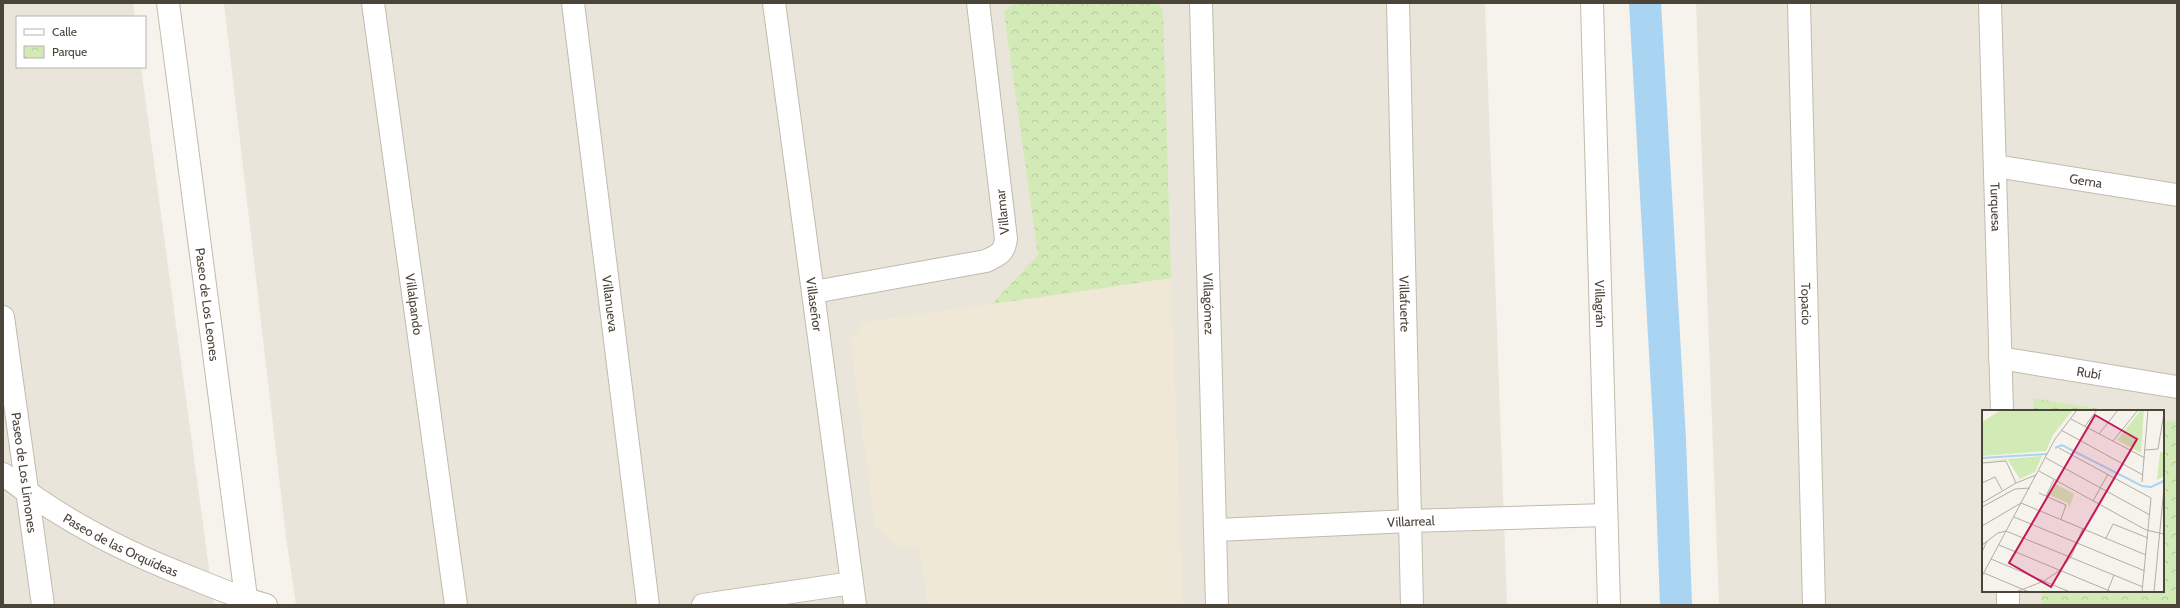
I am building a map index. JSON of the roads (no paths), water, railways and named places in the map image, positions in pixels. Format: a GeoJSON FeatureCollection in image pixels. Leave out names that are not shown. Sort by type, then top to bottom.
{"type":"FeatureCollection","features":[{"type":"Feature","properties":{"kind":"street","name":"Paseo de Los Leones"},"geometry":{"type":"LineString","coordinates":[[168,3],[253,603]]}},
{"type":"Feature","properties":{"kind":"street","name":"Villalpando"},"geometry":{"type":"LineString","coordinates":[[373,3],[456,605]]}},
{"type":"Feature","properties":{"kind":"street","name":"Villanueva"},"geometry":{"type":"LineString","coordinates":[[572,3],[648,605]]}},
{"type":"Feature","properties":{"kind":"street","name":"Villaseñor"},"geometry":{"type":"LineString","coordinates":[[774,3],[855,605]]}},
{"type":"Feature","properties":{"kind":"street","name":"Villamar"},"geometry":{"type":"LineString","coordinates":[[814,292],[986,262],[997,256],[1004,249],[1006,239],[978,3]]}},
{"type":"Feature","properties":{"kind":"street","name":"Villagómez"},"geometry":{"type":"LineString","coordinates":[[1201,3],[1218,605]]}},
{"type":"Feature","properties":{"kind":"street","name":"Villafuerte"},"geometry":{"type":"LineString","coordinates":[[1398,3],[1412,605]]}},
{"type":"Feature","properties":{"kind":"street","name":"Villagrán"},"geometry":{"type":"LineString","coordinates":[[1592,3],[1609,605]]}},
{"type":"Feature","properties":{"kind":"street","name":"Topacio"},"geometry":{"type":"LineString","coordinates":[[1799,3],[1814,605]]}},
{"type":"Feature","properties":{"kind":"street","name":"Turquesa"},"geometry":{"type":"LineString","coordinates":[[1990,3],[2002,410]]}},
{"type":"Feature","properties":{"kind":"street","name":"Gema"},"geometry":{"type":"LineString","coordinates":[[1995,166],[2177,195]]}},
{"type":"Feature","properties":{"kind":"street","name":"Paseo de Los Limones"},"geometry":{"type":"LineString","coordinates":[[3,316],[43,605]]}},
{"type":"Feature","properties":{"kind":"street","name":"Rubí"},"geometry":{"type":"LineString","coordinates":[[2000,358],[2177,386]]}},
{"type":"Feature","properties":{"kind":"street","name":"Paseo de las Orquídeas"},"geometry":{"type":"LineString","coordinates":[[3,474],[28,494],[93,534],[153,563],[253,603]]}},
{"type":"Feature","properties":{"kind":"street","name":"Villarreal"},"geometry":{"type":"LineString","coordinates":[[1216,530],[1606,514]]}},
{"type":"Feature","properties":{"kind":"street"},"geometry":{"type":"LineString","coordinates":[[702,605],[852,583]]}},
{"type":"Feature","properties":{"kind":"street"},"geometry":{"type":"LineString","coordinates":[[2008,592],[2008,605]]}},
{"type":"Feature","properties":{"kind":"waterway"},"geometry":{"type":"LineString","coordinates":[[1645,3],[1670,440],[1676,605]]}}]}
